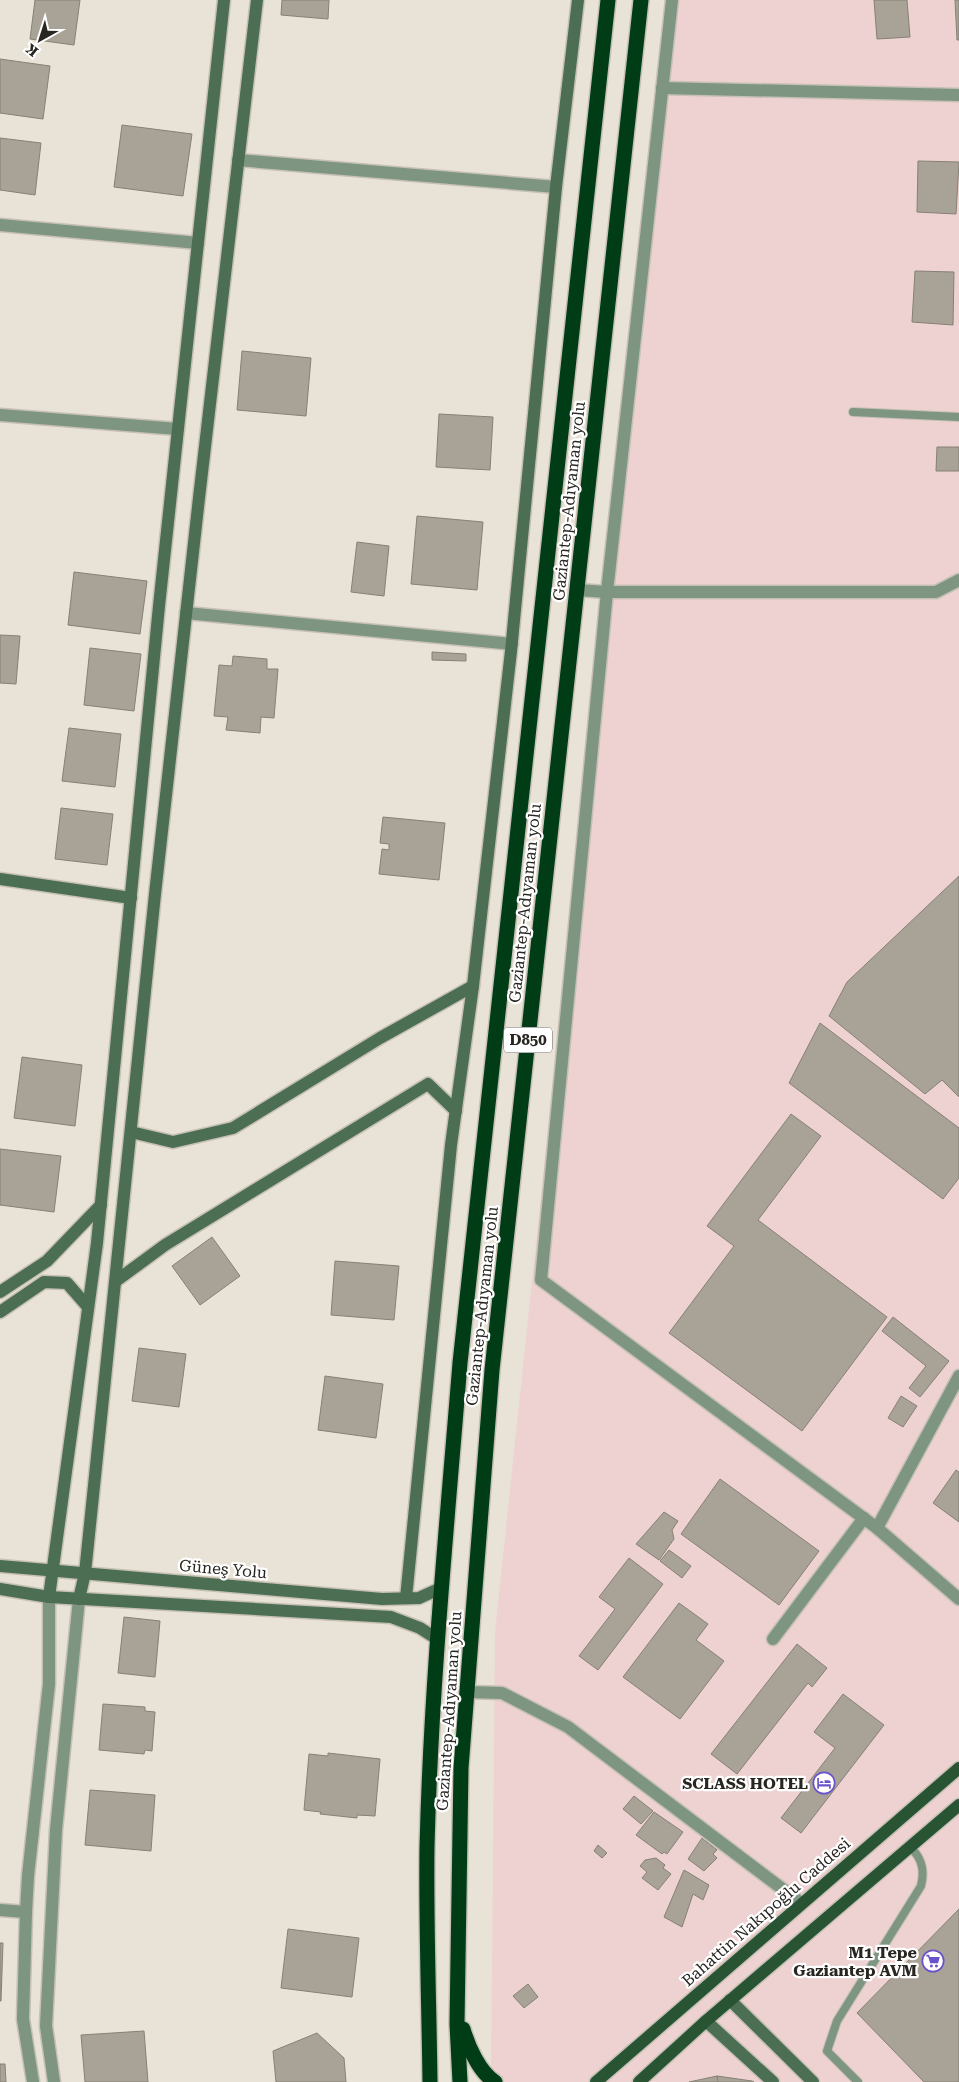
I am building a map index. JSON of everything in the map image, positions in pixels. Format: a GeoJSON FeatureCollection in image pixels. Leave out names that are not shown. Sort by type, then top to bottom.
{"type":"FeatureCollection","features":[{"type":"Feature","properties":{"kind":"highway","name":"Gaziantep-Adıyaman yolu"},"geometry":{"type":"LineString","coordinates":[[430,2082],[427,1848],[437,1639],[460,1363],[608,0]]}},
{"type":"Feature","properties":{"kind":"highway","name":"Gaziantep-Adıyaman yolu"},"geometry":{"type":"LineString","coordinates":[[460,2082],[458,2005],[461,1768],[492,1370],[641,0]]}},
{"type":"Feature","properties":{"kind":"highway"},"geometry":{"type":"LineString","coordinates":[[458,2005],[467,2044],[488,2078],[495,2082]]}},
{"type":"Feature","properties":{"kind":"main road","name":"Bahattin Nakıpoğlu Caddesi"},"geometry":{"type":"LineString","coordinates":[[596,2082],[959,1768]]}},
{"type":"Feature","properties":{"kind":"main road"},"geometry":{"type":"LineString","coordinates":[[639,2082],[730,2000],[959,1805]]}},
{"type":"Feature","properties":{"kind":"street"},"geometry":{"type":"LineString","coordinates":[[34,2082],[23,2019],[26,1912],[28,1876],[49,1684],[49,1597],[101,1205],[178,429],[224,0]]}},
{"type":"Feature","properties":{"kind":"street"},"geometry":{"type":"LineString","coordinates":[[54,2082],[46,2016],[56,1830],[79,1599],[86,1573],[186,612],[257,0]]}},
{"type":"Feature","properties":{"kind":"street"},"geometry":{"type":"LineString","coordinates":[[406,1598],[451,1145],[473,986],[512,644],[556,187],[578,0]]}},
{"type":"Feature","properties":{"kind":"street"},"geometry":{"type":"LineString","coordinates":[[672,0],[607,592],[541,1280],[864,1518],[959,1599]]}},
{"type":"Feature","properties":{"kind":"street"},"geometry":{"type":"LineString","coordinates":[[662,88],[959,95]]}},
{"type":"Feature","properties":{"kind":"street"},"geometry":{"type":"LineString","coordinates":[[238,160],[556,187]]}},
{"type":"Feature","properties":{"kind":"street"},"geometry":{"type":"LineString","coordinates":[[0,225],[198,244]]}},
{"type":"Feature","properties":{"kind":"street"},"geometry":{"type":"LineString","coordinates":[[0,415],[178,429]]}},
{"type":"Feature","properties":{"kind":"street"},"geometry":{"type":"LineString","coordinates":[[577,590],[607,592],[936,592],[959,580]]}},
{"type":"Feature","properties":{"kind":"street"},"geometry":{"type":"LineString","coordinates":[[186,612],[512,644]]}},
{"type":"Feature","properties":{"kind":"street"},"geometry":{"type":"LineString","coordinates":[[0,878],[131,898]]}},
{"type":"Feature","properties":{"kind":"street"},"geometry":{"type":"LineString","coordinates":[[131,1132],[173,1142],[232,1128],[380,1038],[473,986]]}},
{"type":"Feature","properties":{"kind":"street"},"geometry":{"type":"LineString","coordinates":[[116,1281],[165,1245],[428,1084],[456,1111]]}},
{"type":"Feature","properties":{"kind":"street"},"geometry":{"type":"LineString","coordinates":[[0,1292],[47,1261],[101,1205]]}},
{"type":"Feature","properties":{"kind":"street"},"geometry":{"type":"LineString","coordinates":[[0,1312],[44,1282],[67,1283],[88,1307]]}},
{"type":"Feature","properties":{"kind":"street"},"geometry":{"type":"LineString","coordinates":[[877,1528],[959,1376]]}},
{"type":"Feature","properties":{"kind":"street"},"geometry":{"type":"LineString","coordinates":[[773,1639],[864,1518]]}},
{"type":"Feature","properties":{"kind":"street","name":"Güneş Yolu"},"geometry":{"type":"LineString","coordinates":[[0,1566],[372,1598],[419,1598],[441,1588]]}},
{"type":"Feature","properties":{"kind":"street"},"geometry":{"type":"LineString","coordinates":[[0,1588],[49,1597],[391,1617],[420,1628],[437,1639]]}},
{"type":"Feature","properties":{"kind":"street"},"geometry":{"type":"LineString","coordinates":[[467,1692],[502,1693],[568,1727],[801,1903]]}},
{"type":"Feature","properties":{"kind":"street"},"geometry":{"type":"LineString","coordinates":[[0,1910],[26,1912]]}},
{"type":"Feature","properties":{"kind":"street"},"geometry":{"type":"LineString","coordinates":[[730,2000],[813,2082]]}},
{"type":"Feature","properties":{"kind":"street"},"geometry":{"type":"LineString","coordinates":[[706,2021],[773,2082]]}},
{"type":"Feature","properties":{"kind":"lane"},"geometry":{"type":"LineString","coordinates":[[853,412],[959,417]]}},
{"type":"Feature","properties":{"kind":"lane"},"geometry":{"type":"LineString","coordinates":[[858,2082],[828,2051],[836,2020],[921,1886],[923,1878],[922,1863],[910,1847]]}},
{"type":"Feature","properties":{"kind":"shaded area"},"geometry":{"type":"Polygon","coordinates":[[[667,0],[959,0],[959,2082],[491,2082],[495,1632],[667,0]]]}},
{"type":"Feature","properties":{"kind":"building"},"geometry":{"type":"Polygon","coordinates":[[[35,0],[80,0],[74,45],[30,39],[35,0]]]}},
{"type":"Feature","properties":{"kind":"building"},"geometry":{"type":"Polygon","coordinates":[[[282,0],[329,0],[328,19],[281,15],[282,0]]]}},
{"type":"Feature","properties":{"kind":"building"},"geometry":{"type":"Polygon","coordinates":[[[874,0],[907,0],[910,37],[877,39],[874,0]]]}},
{"type":"Feature","properties":{"kind":"building"},"geometry":{"type":"Polygon","coordinates":[[[955,0],[959,0],[959,40],[957,40],[955,0]]]}},
{"type":"Feature","properties":{"kind":"building"},"geometry":{"type":"Polygon","coordinates":[[[0,59],[50,66],[43,119],[0,113],[0,59]]]}},
{"type":"Feature","properties":{"kind":"building"},"geometry":{"type":"Polygon","coordinates":[[[122,125],[192,134],[183,196],[114,187],[122,125]]]}},
{"type":"Feature","properties":{"kind":"building"},"geometry":{"type":"Polygon","coordinates":[[[0,138],[41,143],[35,195],[0,190],[0,138]]]}},
{"type":"Feature","properties":{"kind":"building"},"geometry":{"type":"Polygon","coordinates":[[[918,161],[959,162],[956,214],[917,212],[918,161]]]}},
{"type":"Feature","properties":{"kind":"building"},"geometry":{"type":"Polygon","coordinates":[[[915,271],[954,272],[953,325],[912,322],[915,271]]]}},
{"type":"Feature","properties":{"kind":"building"},"geometry":{"type":"Polygon","coordinates":[[[242,351],[311,358],[306,416],[237,410],[242,351]]]}},
{"type":"Feature","properties":{"kind":"building"},"geometry":{"type":"Polygon","coordinates":[[[439,414],[493,417],[490,470],[436,467],[439,414]]]}},
{"type":"Feature","properties":{"kind":"building"},"geometry":{"type":"Polygon","coordinates":[[[937,447],[959,447],[959,471],[936,471],[937,447]]]}},
{"type":"Feature","properties":{"kind":"building"},"geometry":{"type":"Polygon","coordinates":[[[417,516],[483,522],[477,590],[411,584],[417,516]]]}},
{"type":"Feature","properties":{"kind":"building"},"geometry":{"type":"Polygon","coordinates":[[[357,542],[389,546],[384,596],[351,592],[357,542]]]}},
{"type":"Feature","properties":{"kind":"building"},"geometry":{"type":"Polygon","coordinates":[[[74,572],[147,581],[140,634],[68,625],[74,572]]]}},
{"type":"Feature","properties":{"kind":"building"},"geometry":{"type":"Polygon","coordinates":[[[0,635],[20,636],[16,684],[0,683],[0,635]]]}},
{"type":"Feature","properties":{"kind":"building"},"geometry":{"type":"Polygon","coordinates":[[[90,648],[141,654],[134,711],[84,705],[90,648]]]}},
{"type":"Feature","properties":{"kind":"building"},"geometry":{"type":"Polygon","coordinates":[[[432,652],[466,654],[466,661],[432,660],[432,652]]]}},
{"type":"Feature","properties":{"kind":"building"},"geometry":{"type":"Polygon","coordinates":[[[233,656],[267,659],[267,669],[278,669],[274,718],[261,717],[260,733],[226,730],[228,717],[214,716],[219,665],[232,666],[233,656]]]}},
{"type":"Feature","properties":{"kind":"building"},"geometry":{"type":"Polygon","coordinates":[[[69,728],[121,734],[115,787],[62,781],[69,728]]]}},
{"type":"Feature","properties":{"kind":"building"},"geometry":{"type":"Polygon","coordinates":[[[61,808],[113,814],[107,865],[55,859],[61,808]]]}},
{"type":"Feature","properties":{"kind":"building"},"geometry":{"type":"Polygon","coordinates":[[[383,817],[445,823],[439,880],[379,874],[382,849],[389,850],[389,844],[380,843],[383,817]]]}},
{"type":"Feature","properties":{"kind":"building"},"geometry":{"type":"Polygon","coordinates":[[[959,876],[959,1097],[942,1080],[925,1094],[829,1016],[847,982],[959,876]]]}},
{"type":"Feature","properties":{"kind":"building"},"geometry":{"type":"Polygon","coordinates":[[[820,1023],[959,1128],[959,1178],[943,1199],[789,1083],[820,1023]]]}},
{"type":"Feature","properties":{"kind":"building"},"geometry":{"type":"Polygon","coordinates":[[[22,1057],[82,1065],[75,1126],[14,1118],[22,1057]]]}},
{"type":"Feature","properties":{"kind":"building"},"geometry":{"type":"Polygon","coordinates":[[[791,1114],[821,1136],[758,1220],[887,1317],[802,1431],[669,1333],[734,1246],[707,1226],[791,1114]]]}},
{"type":"Feature","properties":{"kind":"building"},"geometry":{"type":"Polygon","coordinates":[[[0,1149],[61,1156],[54,1212],[0,1205],[0,1149]]]}},
{"type":"Feature","properties":{"kind":"building"},"geometry":{"type":"Polygon","coordinates":[[[212,1237],[240,1276],[200,1305],[172,1266],[212,1237]]]}},
{"type":"Feature","properties":{"kind":"building"},"geometry":{"type":"Polygon","coordinates":[[[335,1261],[399,1266],[394,1320],[331,1315],[335,1261]]]}},
{"type":"Feature","properties":{"kind":"building"},"geometry":{"type":"Polygon","coordinates":[[[893,1317],[949,1361],[920,1397],[909,1388],[926,1366],[882,1331],[893,1317]]]}},
{"type":"Feature","properties":{"kind":"building"},"geometry":{"type":"Polygon","coordinates":[[[139,1348],[186,1354],[179,1407],[132,1401],[139,1348]]]}},
{"type":"Feature","properties":{"kind":"building"},"geometry":{"type":"Polygon","coordinates":[[[325,1376],[383,1384],[376,1438],[318,1430],[325,1376]]]}},
{"type":"Feature","properties":{"kind":"building"},"geometry":{"type":"Polygon","coordinates":[[[901,1396],[917,1406],[903,1427],[888,1418],[901,1396]]]}},
{"type":"Feature","properties":{"kind":"building"},"geometry":{"type":"Polygon","coordinates":[[[956,1470],[959,1472],[959,1522],[933,1503],[956,1470]]]}},
{"type":"Feature","properties":{"kind":"building"},"geometry":{"type":"Polygon","coordinates":[[[720,1479],[819,1551],[779,1605],[681,1534],[720,1479]]]}},
{"type":"Feature","properties":{"kind":"building"},"geometry":{"type":"Polygon","coordinates":[[[664,1512],[678,1521],[672,1530],[674,1539],[659,1560],[636,1544],[664,1512]]]}},
{"type":"Feature","properties":{"kind":"building"},"geometry":{"type":"Polygon","coordinates":[[[669,1550],[691,1566],[682,1578],[660,1561],[669,1550]]]}},
{"type":"Feature","properties":{"kind":"building"},"geometry":{"type":"Polygon","coordinates":[[[629,1558],[663,1584],[598,1670],[579,1656],[615,1609],[599,1597],[629,1558]]]}},
{"type":"Feature","properties":{"kind":"building"},"geometry":{"type":"Polygon","coordinates":[[[679,1603],[708,1624],[696,1640],[724,1661],[680,1719],[623,1677],[679,1603]]]}},
{"type":"Feature","properties":{"kind":"building"},"geometry":{"type":"Polygon","coordinates":[[[124,1617],[160,1621],[155,1677],[118,1673],[124,1617]]]}},
{"type":"Feature","properties":{"kind":"building"},"geometry":{"type":"Polygon","coordinates":[[[797,1644],[827,1668],[812,1687],[808,1683],[737,1774],[711,1754],[797,1644]]]}},
{"type":"Feature","properties":{"kind":"building","name":"SCLASS HOTEL"},"geometry":{"type":"Polygon","coordinates":[[[843,1694],[884,1725],[801,1833],[781,1818],[835,1748],[814,1732],[843,1694]]]}},
{"type":"Feature","properties":{"kind":"building"},"geometry":{"type":"Polygon","coordinates":[[[103,1704],[145,1707],[145,1711],[155,1712],[152,1751],[145,1750],[144,1754],[99,1750],[103,1704]]]}},
{"type":"Feature","properties":{"kind":"building"},"geometry":{"type":"Polygon","coordinates":[[[328,1753],[380,1759],[375,1816],[357,1815],[357,1818],[320,1814],[321,1812],[304,1810],[309,1754],[328,1756],[328,1753]]]}},
{"type":"Feature","properties":{"kind":"building"},"geometry":{"type":"Polygon","coordinates":[[[90,1790],[155,1795],[151,1851],[85,1845],[90,1790]]]}},
{"type":"Feature","properties":{"kind":"building"},"geometry":{"type":"Polygon","coordinates":[[[634,1796],[653,1811],[641,1824],[623,1809],[634,1796]]]}},
{"type":"Feature","properties":{"kind":"building"},"geometry":{"type":"Polygon","coordinates":[[[654,1812],[683,1832],[667,1854],[664,1852],[662,1854],[636,1835],[654,1812]]]}},
{"type":"Feature","properties":{"kind":"building"},"geometry":{"type":"Polygon","coordinates":[[[702,1838],[717,1850],[713,1854],[717,1858],[704,1871],[688,1859],[702,1838]]]}},
{"type":"Feature","properties":{"kind":"building"},"geometry":{"type":"Polygon","coordinates":[[[598,1845],[607,1853],[602,1858],[594,1851],[598,1845]]]}},
{"type":"Feature","properties":{"kind":"building"},"geometry":{"type":"Polygon","coordinates":[[[656,1858],[665,1865],[663,1868],[671,1874],[658,1890],[642,1878],[647,1872],[640,1866],[645,1860],[656,1858]]]}},
{"type":"Feature","properties":{"kind":"building"},"geometry":{"type":"Polygon","coordinates":[[[684,1870],[709,1885],[703,1900],[693,1894],[682,1927],[664,1917],[684,1870]]]}},
{"type":"Feature","properties":{"kind":"building","name":"M1 Tepe Gaziantep AVM"},"geometry":{"type":"Polygon","coordinates":[[[959,1909],[959,2082],[924,2082],[857,2013],[959,1909]]]}},
{"type":"Feature","properties":{"kind":"building"},"geometry":{"type":"Polygon","coordinates":[[[288,1929],[359,1938],[352,1997],[281,1988],[288,1929]]]}},
{"type":"Feature","properties":{"kind":"building"},"geometry":{"type":"Polygon","coordinates":[[[0,1943],[3,1943],[1,2001],[0,2001],[0,1943]]]}},
{"type":"Feature","properties":{"kind":"building"},"geometry":{"type":"Polygon","coordinates":[[[528,1984],[538,1997],[524,2008],[513,1996],[528,1984]]]}},
{"type":"Feature","properties":{"kind":"building"},"geometry":{"type":"Polygon","coordinates":[[[144,2031],[148,2082],[85,2082],[81,2035],[144,2031]]]}},
{"type":"Feature","properties":{"kind":"building"},"geometry":{"type":"Polygon","coordinates":[[[317,2033],[344,2058],[346,2082],[276,2082],[273,2051],[317,2033]]]}},
{"type":"Feature","properties":{"kind":"building"},"geometry":{"type":"Polygon","coordinates":[[[0,2064],[5,2064],[6,2082],[0,2082],[0,2064]]]}},
{"type":"Feature","properties":{"kind":"building"},"geometry":{"type":"Polygon","coordinates":[[[717,2076],[718,2082],[689,2082],[717,2076]]]}},
{"type":"Feature","properties":{"kind":"building"},"geometry":{"type":"Polygon","coordinates":[[[717,2076],[752,2081],[754,2082],[718,2082],[717,2076]]]}},
{"type":"Feature","properties":{"kind":"place","name":"SCLASS HOTEL"},"geometry":{"type":"Point","coordinates":[824,1783]}},
{"type":"Feature","properties":{"kind":"place","name":"M1 Tepe Gaziantep AVM"},"geometry":{"type":"Point","coordinates":[933,1961]}}]}
